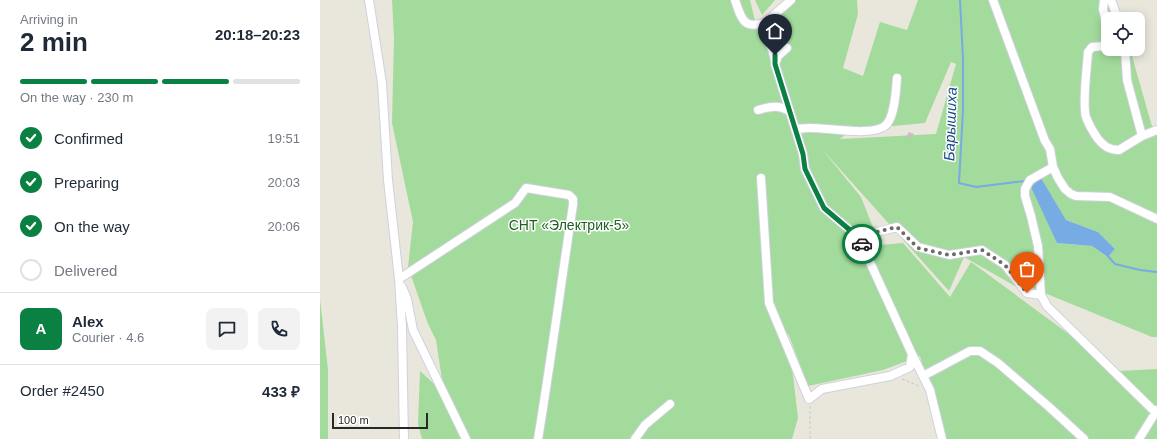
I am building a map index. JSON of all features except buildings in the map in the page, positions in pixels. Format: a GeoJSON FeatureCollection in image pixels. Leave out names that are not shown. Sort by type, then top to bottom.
{"type":"FeatureCollection","features":[{"type":"Feature","properties":{"kind":"street"},"geometry":{"type":"LineString","coordinates":[[368,0],[382,83],[388,180],[399,278],[402,327],[404,439]]}},
{"type":"Feature","properties":{"kind":"street"},"geometry":{"type":"LineString","coordinates":[[735,0],[742,20],[748,25],[759,25],[768,22],[777,11],[791,0]]}},
{"type":"Feature","properties":{"kind":"street"},"geometry":{"type":"LineString","coordinates":[[993,0],[1050,149],[1053,167],[1065,189],[1076,196],[1110,197],[1157,218]]}},
{"type":"Feature","properties":{"kind":"street"},"geometry":{"type":"LineString","coordinates":[[1104,0],[1104,12]]}},
{"type":"Feature","properties":{"kind":"street"},"geometry":{"type":"LineString","coordinates":[[1111,0],[1115,12]]}},
{"type":"Feature","properties":{"kind":"street"},"geometry":{"type":"LineString","coordinates":[[768,22],[767,34],[775,55],[775,64],[803,154],[805,169],[824,208],[851,231],[868,258],[930,390],[942,439]]}},
{"type":"Feature","properties":{"kind":"street"},"geometry":{"type":"LineString","coordinates":[[1101,46],[1092,47],[1088,52],[1085,97],[1086,116],[1095,136],[1103,145],[1119,150],[1142,136],[1157,130]]}},
{"type":"Feature","properties":{"kind":"street"},"geometry":{"type":"LineString","coordinates":[[775,64],[778,56],[787,48]]}},
{"type":"Feature","properties":{"kind":"street"},"geometry":{"type":"LineString","coordinates":[[1125,56],[1127,80],[1142,136]]}},
{"type":"Feature","properties":{"kind":"street"},"geometry":{"type":"LineString","coordinates":[[796,130],[808,128],[859,131],[877,130],[887,124],[892,112],[897,78]]}},
{"type":"Feature","properties":{"kind":"street"},"geometry":{"type":"LineString","coordinates":[[758,110],[777,106],[789,111]]}},
{"type":"Feature","properties":{"kind":"street"},"geometry":{"type":"LineString","coordinates":[[1053,167],[1030,180],[1025,189],[1025,196],[1032,216],[1038,246],[1041,295],[1047,306],[1156,411],[1139,439]]}},
{"type":"Feature","properties":{"kind":"street"},"geometry":{"type":"LineString","coordinates":[[762,178],[769,303],[809,399],[822,389],[890,376],[910,367]]}},
{"type":"Feature","properties":{"kind":"street"},"geometry":{"type":"LineString","coordinates":[[399,278],[515,203],[526,188],[569,195],[571,197],[573,205],[555,322],[547,387],[538,439]]}},
{"type":"Feature","properties":{"kind":"street"},"geometry":{"type":"LineString","coordinates":[[860,246],[868,234],[897,227],[918,248],[949,255],[982,250],[1005,265],[1027,293],[1041,295]]}},
{"type":"Feature","properties":{"kind":"street"},"geometry":{"type":"LineString","coordinates":[[399,278],[407,299],[413,330],[466,439]]}},
{"type":"Feature","properties":{"kind":"street"},"geometry":{"type":"LineString","coordinates":[[922,373],[970,351],[980,351],[998,363],[1084,439]]}},
{"type":"Feature","properties":{"kind":"street"},"geometry":{"type":"LineString","coordinates":[[910,367],[912,354]]}},
{"type":"Feature","properties":{"kind":"street"},"geometry":{"type":"LineString","coordinates":[[910,367],[922,373]]}},
{"type":"Feature","properties":{"kind":"street"},"geometry":{"type":"LineString","coordinates":[[635,439],[645,425],[670,404]]}},
{"type":"Feature","properties":{"kind":"path"},"geometry":{"type":"LineString","coordinates":[[1041,0],[1045,9],[1052,8]]}},
{"type":"Feature","properties":{"kind":"path"},"geometry":{"type":"LineString","coordinates":[[1050,149],[1066,146],[1095,136]]}},
{"type":"Feature","properties":{"kind":"path"},"geometry":{"type":"LineString","coordinates":[[902,379],[930,390]]}},
{"type":"Feature","properties":{"kind":"path"},"geometry":{"type":"LineString","coordinates":[[809,399],[810,439]]}},
{"type":"Feature","properties":{"kind":"green space","name":"СНТ «Электрик-5»"},"geometry":{"type":"Polygon","coordinates":[[[392,0],[750,0],[759,37],[789,0],[857,0],[858,14],[843,68],[863,76],[880,22],[907,30],[918,0],[1116,0],[1119,12],[1101,12],[1101,56],[1132,56],[1153,130],[1157,130],[1157,337],[1152,337],[1030,287],[1022,290],[964,257],[949,291],[821,148],[861,197],[880,245],[903,243],[950,297],[971,262],[1119,371],[1157,369],[1157,439],[941,439],[920,356],[883,370],[808,386],[788,333],[798,418],[792,439],[422,439],[418,424],[420,371],[444,393],[436,340],[428,324],[408,267],[413,222],[392,123],[394,38],[392,0]],[[951,62],[925,123],[851,130],[840,139],[936,134],[956,64],[951,62]],[[1041,179],[1057,243],[1092,246],[1108,257],[1115,249],[1098,232],[1066,220],[1041,179]]]}},
{"type":"Feature","properties":{"kind":"green space"},"geometry":{"type":"Polygon","coordinates":[[[755,0],[775,0],[762,15],[755,0]]]}},
{"type":"Feature","properties":{"kind":"green space"},"geometry":{"type":"Polygon","coordinates":[[[320,299],[328,370],[328,439],[320,439],[320,299]]]}},
{"type":"Feature","properties":{"kind":"water"},"geometry":{"type":"Polygon","coordinates":[[[1041,178],[1066,220],[1098,232],[1115,249],[1108,257],[1092,246],[1057,243],[1031,187],[1041,178]]]}},
{"type":"Feature","properties":{"kind":"waterway","name":"Барышиха"},"geometry":{"type":"LineString","coordinates":[[960,0],[963,59],[963,110],[959,183],[976,187],[1025,181]]}},
{"type":"Feature","properties":{"kind":"waterway","name":"Барышиха"},"geometry":{"type":"LineString","coordinates":[[1107,255],[1115,264],[1140,270],[1157,272]]}},
{"type":"Feature","properties":{"kind":"way so far"},"geometry":{"type":"LineString","coordinates":[[862,244],[868,234],[897,227],[918,248],[949,255],[982,250],[1005,265],[1027,293]]}},
{"type":"Feature","properties":{"kind":"route"},"geometry":{"type":"LineString","coordinates":[[775,55],[775,64],[803,154],[805,169],[824,208],[851,231],[860,246],[862,244]]}}]}
